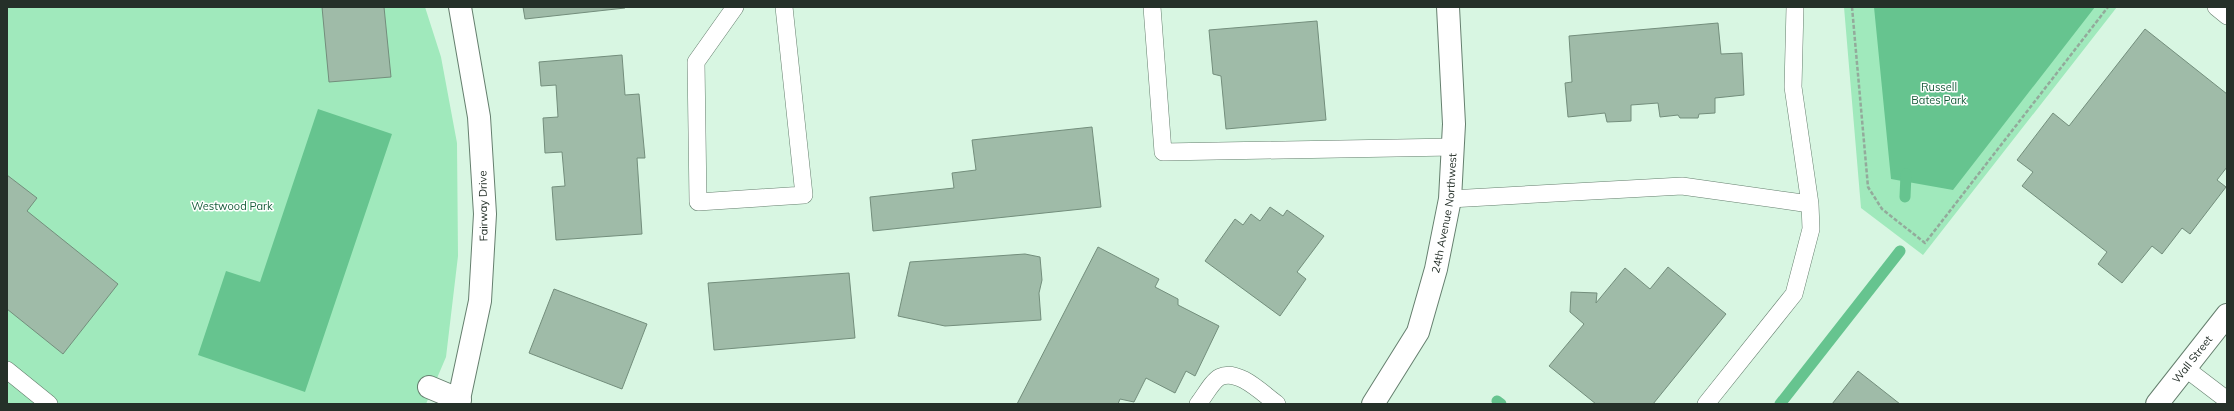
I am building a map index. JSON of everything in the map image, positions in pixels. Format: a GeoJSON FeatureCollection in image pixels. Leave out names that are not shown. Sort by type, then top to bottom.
{"type":"FeatureCollection","features":[{"type":"Feature","properties":{"kind":"street","name":"Fairway Drive"},"geometry":{"type":"LineString","coordinates":[[459,402],[480,301],[485,214],[479,117],[460,7]]}},
{"type":"Feature","properties":{"kind":"street","name":"24th Avenue Northwest"},"geometry":{"type":"LineString","coordinates":[[1374,404],[1418,332],[1436,269],[1450,199],[1454,118],[1448,7]]}},
{"type":"Feature","properties":{"kind":"street","name":"Wall Street"},"geometry":{"type":"LineString","coordinates":[[2157,404],[2227,314]]}},
{"type":"Feature","properties":{"kind":"street"},"geometry":{"type":"LineString","coordinates":[[429,387],[459,402]]}},
{"type":"Feature","properties":{"kind":"lane"},"geometry":{"type":"LineString","coordinates":[[735,7],[696,62],[698,202],[804,195],[784,7]]}},
{"type":"Feature","properties":{"kind":"lane"},"geometry":{"type":"LineString","coordinates":[[1152,7],[1163,152],[1453,147]]}},
{"type":"Feature","properties":{"kind":"lane"},"geometry":{"type":"LineString","coordinates":[[1706,404],[1794,294],[1810,229],[1810,204],[1793,87],[1796,7]]}},
{"type":"Feature","properties":{"kind":"lane"},"geometry":{"type":"LineString","coordinates":[[2216,7],[2227,16]]}},
{"type":"Feature","properties":{"kind":"lane"},"geometry":{"type":"LineString","coordinates":[[1450,199],[1682,186],[1810,204]]}},
{"type":"Feature","properties":{"kind":"lane"},"geometry":{"type":"LineString","coordinates":[[2185,368],[2227,400]]}},
{"type":"Feature","properties":{"kind":"lane"},"geometry":{"type":"LineString","coordinates":[[7,370],[49,404]]}},
{"type":"Feature","properties":{"kind":"lane"},"geometry":{"type":"LineString","coordinates":[[1198,404],[1219,377],[1230,375],[1243,380],[1277,404]]}},
{"type":"Feature","properties":{"kind":"path"},"geometry":{"type":"LineString","coordinates":[[1852,7],[1868,187],[1882,209],[1925,242],[2108,7]]}},
{"type":"Feature","properties":{"kind":"green space","name":"Westwood Park"},"geometry":{"type":"Polygon","coordinates":[[[7,7],[425,7],[441,57],[457,143],[458,256],[446,357],[426,404],[7,404],[7,7]]]}},
{"type":"Feature","properties":{"kind":"green space","name":"Russell Bates Park"},"geometry":{"type":"Polygon","coordinates":[[[1844,7],[2117,7],[1923,255],[1861,208],[1844,7]]]}},
{"type":"Feature","properties":{"kind":"shaded area","name":"Russell Bates Park"},"geometry":{"type":"Polygon","coordinates":[[[1874,7],[2095,7],[1953,190],[1891,179],[1874,7]]]}},
{"type":"Feature","properties":{"kind":"shaded area"},"geometry":{"type":"Polygon","coordinates":[[[318,109],[392,134],[305,392],[198,355],[226,271],[260,282],[318,109]]]}},
{"type":"Feature","properties":{"kind":"building"},"geometry":{"type":"Polygon","coordinates":[[[322,7],[384,7],[391,77],[329,82],[322,7]]]}},
{"type":"Feature","properties":{"kind":"building"},"geometry":{"type":"Polygon","coordinates":[[[523,7],[625,7],[625,8],[525,19],[523,7]]]}},
{"type":"Feature","properties":{"kind":"building"},"geometry":{"type":"Polygon","coordinates":[[[1317,21],[1326,120],[1226,129],[1221,76],[1213,74],[1209,30],[1317,21]]]}},
{"type":"Feature","properties":{"kind":"building"},"geometry":{"type":"Polygon","coordinates":[[[1718,23],[1721,54],[1742,53],[1744,95],[1715,98],[1715,113],[1699,114],[1698,118],[1680,118],[1678,115],[1660,117],[1658,103],[1631,105],[1631,121],[1607,122],[1605,113],[1568,117],[1565,83],[1572,82],[1569,36],[1718,23]]]}},
{"type":"Feature","properties":{"kind":"building"},"geometry":{"type":"Polygon","coordinates":[[[2145,29],[2227,94],[2227,167],[2217,180],[2226,187],[2190,234],[2182,228],[2162,254],[2152,246],[2122,283],[2098,264],[2107,252],[2022,186],[2033,172],[2017,160],[2053,113],[2069,126],[2145,29]]]}},
{"type":"Feature","properties":{"kind":"building"},"geometry":{"type":"Polygon","coordinates":[[[622,55],[625,95],[639,94],[645,158],[637,158],[642,234],[556,240],[552,187],[565,186],[562,152],[545,153],[543,118],[558,117],[556,85],[541,86],[539,62],[622,55]]]}},
{"type":"Feature","properties":{"kind":"building"},"geometry":{"type":"Polygon","coordinates":[[[1092,127],[1101,207],[873,231],[870,197],[954,188],[952,173],[976,170],[972,140],[1092,127]]]}},
{"type":"Feature","properties":{"kind":"building"},"geometry":{"type":"Polygon","coordinates":[[[7,175],[37,198],[27,211],[118,284],[63,354],[7,309],[7,175]]]}},
{"type":"Feature","properties":{"kind":"building"},"geometry":{"type":"Polygon","coordinates":[[[1270,207],[1283,216],[1287,210],[1324,236],[1297,272],[1306,279],[1280,316],[1205,261],[1235,219],[1243,225],[1251,214],[1260,221],[1270,207]]]}},
{"type":"Feature","properties":{"kind":"building"},"geometry":{"type":"Polygon","coordinates":[[[1098,247],[1159,279],[1155,287],[1178,299],[1178,305],[1219,326],[1195,376],[1186,371],[1175,393],[1146,378],[1134,402],[1120,399],[1118,404],[1017,404],[1098,247]]]}},
{"type":"Feature","properties":{"kind":"building"},"geometry":{"type":"Polygon","coordinates":[[[1025,254],[1040,257],[1042,280],[1039,293],[1041,320],[945,326],[898,316],[910,262],[1025,254]]]}},
{"type":"Feature","properties":{"kind":"building"},"geometry":{"type":"Polygon","coordinates":[[[1668,267],[1726,314],[1653,404],[1596,404],[1549,366],[1584,324],[1570,312],[1571,292],[1597,293],[1596,303],[1625,268],[1650,289],[1668,267]]]}},
{"type":"Feature","properties":{"kind":"building"},"geometry":{"type":"Polygon","coordinates":[[[849,273],[855,338],[714,350],[708,283],[849,273]]]}},
{"type":"Feature","properties":{"kind":"building"},"geometry":{"type":"Polygon","coordinates":[[[554,289],[647,324],[622,389],[529,353],[554,289]]]}},
{"type":"Feature","properties":{"kind":"building"},"geometry":{"type":"Polygon","coordinates":[[[1858,371],[1900,404],[1832,404],[1858,371]]]}},
{"type":"Feature","properties":{"kind":"waterway"},"geometry":{"type":"LineString","coordinates":[[1905,197],[1906,174]]}},
{"type":"Feature","properties":{"kind":"waterway"},"geometry":{"type":"LineString","coordinates":[[1780,404],[1900,251]]}},
{"type":"Feature","properties":{"kind":"waterway"},"geometry":{"type":"LineString","coordinates":[[1497,401],[1501,404]]}}]}
